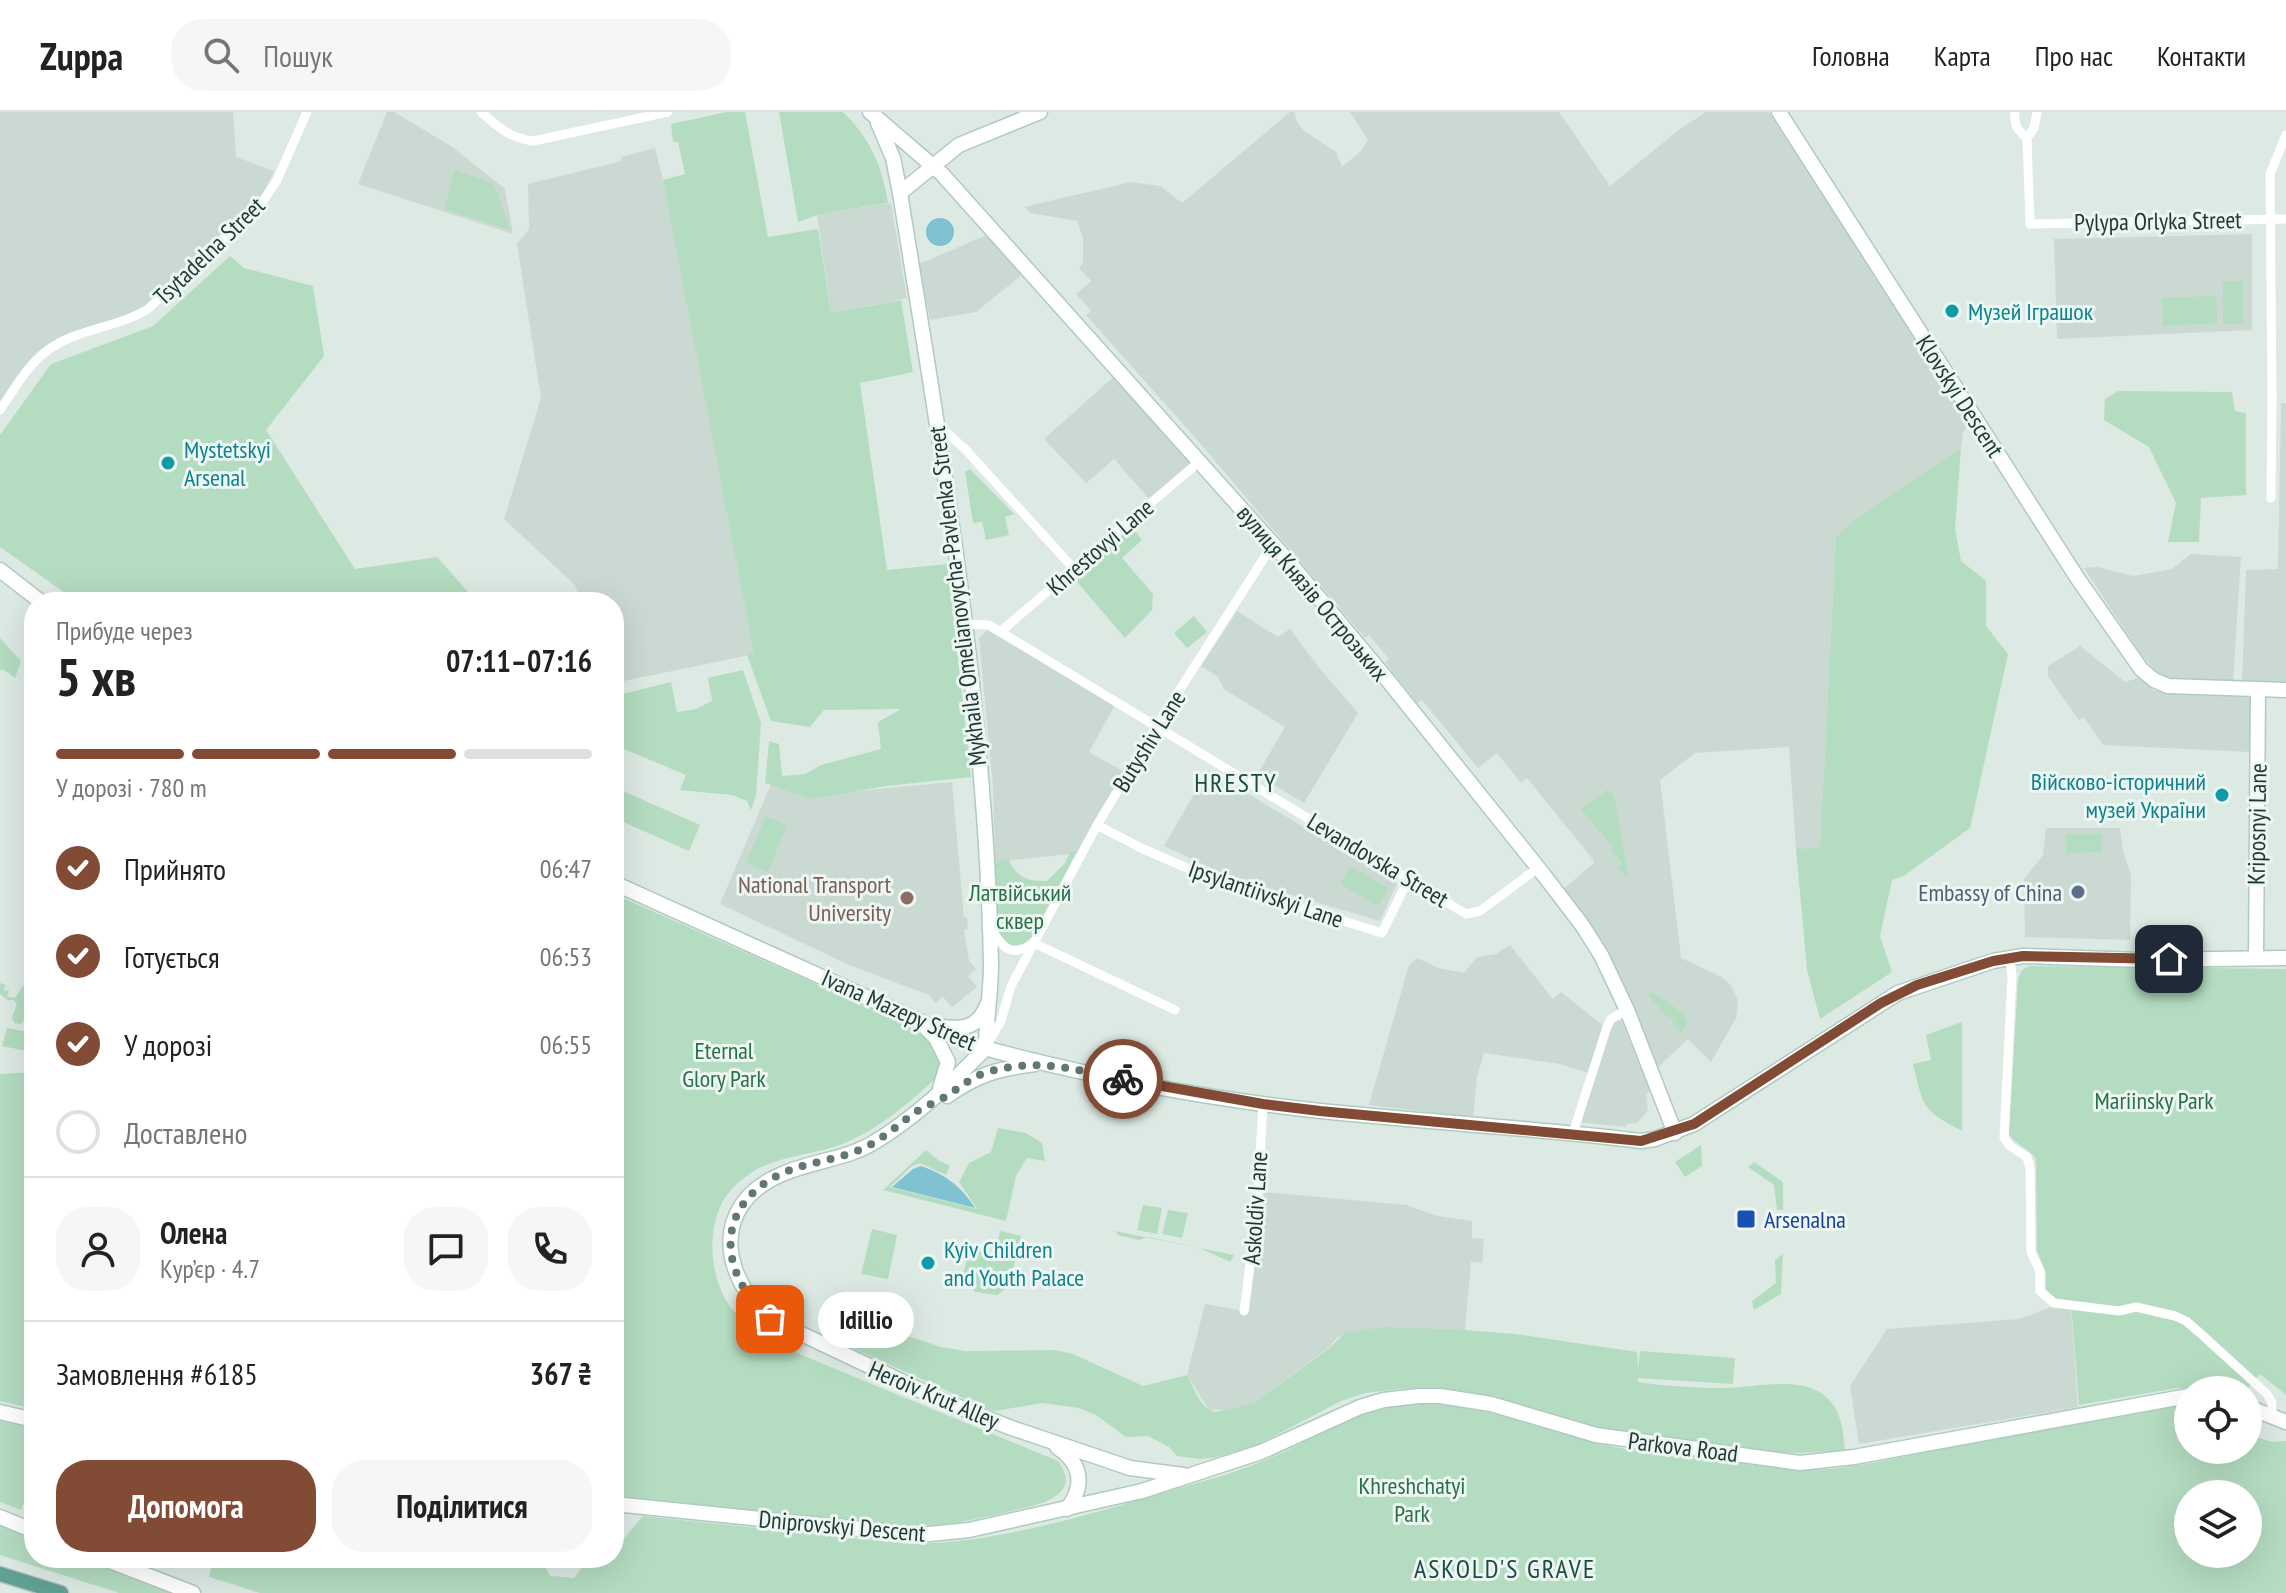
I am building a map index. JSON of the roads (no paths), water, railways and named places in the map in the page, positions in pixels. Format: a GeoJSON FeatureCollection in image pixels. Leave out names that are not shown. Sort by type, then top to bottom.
{"type":"FeatureCollection","features":[{"type":"Feature","properties":{"kind":"main road"},"geometry":{"type":"LineString","coordinates":[[900,193],[959,145],[1040,112]]}},
{"type":"Feature","properties":{"kind":"main road","name":"Klovskyi Descent"},"geometry":{"type":"LineString","coordinates":[[1779,112],[2078,579],[2148,676],[2168,686],[2258,690]]}},
{"type":"Feature","properties":{"kind":"main road","name":"вулиця Князів Острозьких"},"geometry":{"type":"LineString","coordinates":[[873,115],[959,193],[1200,461],[1390,683],[1538,868],[1594,943],[1627,1010],[1675,1133]]}},
{"type":"Feature","properties":{"kind":"main road","name":"Mykhaila Omelianovycha-Pavlenka Street"},"geometry":{"type":"LineString","coordinates":[[873,115],[893,158],[900,193],[966,624],[989,923],[991,994],[986,1048]]}},
{"type":"Feature","properties":{"kind":"main road"},"geometry":{"type":"LineString","coordinates":[[0,570],[28,592]]}},
{"type":"Feature","properties":{"kind":"main road"},"geometry":{"type":"LineString","coordinates":[[2258,690],[2286,690]]}},
{"type":"Feature","properties":{"kind":"main road","name":"Kriposnyi Lane"},"geometry":{"type":"LineString","coordinates":[[2256,958],[2258,690]]}},
{"type":"Feature","properties":{"kind":"main road","name":"Ivana Mazepy Street"},"geometry":{"type":"LineString","coordinates":[[624,888],[919,1021],[986,1048],[1047,1064],[1263,1104],[1641,1141],[1675,1133],[1714,1112],[1898,993],[1968,968],[2010,957],[2140,960],[2286,958]]}},
{"type":"Feature","properties":{"kind":"main road"},"geometry":{"type":"LineString","coordinates":[[919,1021],[960,1029],[969,1026],[977,1022],[985,1011],[991,994]]}},
{"type":"Feature","properties":{"kind":"main road"},"geometry":{"type":"LineString","coordinates":[[919,1021],[936,1038],[948,1062],[936,1096]]}},
{"type":"Feature","properties":{"kind":"main road","name":"Heroiv Krut Alley"},"geometry":{"type":"LineString","coordinates":[[986,1048],[936,1096],[864,1148],[783,1173],[747,1199],[732,1226],[730,1237],[733,1268],[744,1292],[770,1319],[790,1331],[939,1399],[1050,1442],[1130,1468],[1192,1476]]}},
{"type":"Feature","properties":{"kind":"main road"},"geometry":{"type":"LineString","coordinates":[[917,1111],[945,1097],[970,1079],[990,1071],[1047,1064]]}},
{"type":"Feature","properties":{"kind":"main road","name":"Parkova Road"},"geometry":{"type":"LineString","coordinates":[[1067,1509],[1142,1491],[1261,1452],[1360,1407],[1384,1400],[1419,1396],[1491,1404],[1596,1435],[1800,1463],[1854,1457],[2174,1399]]}},
{"type":"Feature","properties":{"kind":"main road"},"geometry":{"type":"LineString","coordinates":[[0,1412],[24,1418]]}},
{"type":"Feature","properties":{"kind":"main road"},"geometry":{"type":"LineString","coordinates":[[1050,1442],[1063,1451],[1079,1472],[1078,1491],[1067,1509]]}},
{"type":"Feature","properties":{"kind":"main road","name":"Dniprovskyi Descent"},"geometry":{"type":"LineString","coordinates":[[624,1505],[920,1535],[969,1530],[1067,1509]]}},
{"type":"Feature","properties":{"kind":"main road"},"geometry":{"type":"LineString","coordinates":[[0,1517],[24,1527]]}},
{"type":"Feature","properties":{"kind":"main road"},"geometry":{"type":"LineString","coordinates":[[128,1568],[193,1593]]}},
{"type":"Feature","properties":{"kind":"main road"},"geometry":{"type":"LineString","coordinates":[[0,1574],[61,1593]]}},
{"type":"Feature","properties":{"kind":"street","name":"Tsytadelna Street"},"geometry":{"type":"LineString","coordinates":[[0,410],[30,368],[49,349],[148,309],[256,210],[277,180],[307,112]]}},
{"type":"Feature","properties":{"kind":"street"},"geometry":{"type":"LineString","coordinates":[[481,112],[503,132],[517,139],[533,141],[668,112]]}},
{"type":"Feature","properties":{"kind":"street"},"geometry":{"type":"LineString","coordinates":[[2015,112],[2014,123],[2027,138],[2034,128],[2037,112]]}},
{"type":"Feature","properties":{"kind":"street"},"geometry":{"type":"LineString","coordinates":[[2271,498],[2270,174],[2286,135]]}},
{"type":"Feature","properties":{"kind":"street","name":"Pylypa Orlyka Street"},"geometry":{"type":"LineString","coordinates":[[2027,138],[2030,224],[2286,219]]}},
{"type":"Feature","properties":{"kind":"street"},"geometry":{"type":"LineString","coordinates":[[937,424],[965,449],[1074,569]]}},
{"type":"Feature","properties":{"kind":"street","name":"Khrestovyi Lane"},"geometry":{"type":"LineString","coordinates":[[1000,632],[1200,461]]}},
{"type":"Feature","properties":{"kind":"street","name":"Butyshiv Lane"},"geometry":{"type":"LineString","coordinates":[[986,1048],[1001,1021],[1011,986],[1097,825],[1273,544]]}},
{"type":"Feature","properties":{"kind":"street","name":"Levandovska Street"},"geometry":{"type":"LineString","coordinates":[[966,624],[978,623],[1000,632],[1466,914],[1480,911],[1538,868]]}},
{"type":"Feature","properties":{"kind":"street","name":"Ipsylantiivskyi Lane"},"geometry":{"type":"LineString","coordinates":[[1097,825],[1224,884],[1382,933],[1409,878]]}},
{"type":"Feature","properties":{"kind":"street"},"geometry":{"type":"LineString","coordinates":[[989,923],[1005,948],[1019,951],[1034,943],[1175,1010]]}},
{"type":"Feature","properties":{"kind":"street"},"geometry":{"type":"LineString","coordinates":[[2010,957],[2012,976],[2004,1138],[2027,1157],[2030,1168],[2031,1252],[2040,1271],[2040,1291],[2054,1303],[2119,1311],[2136,1307],[2186,1321],[2267,1394],[2279,1420]]}},
{"type":"Feature","properties":{"kind":"street"},"geometry":{"type":"LineString","coordinates":[[1573,1133],[1607,1027],[1611,1019],[1627,1010]]}},
{"type":"Feature","properties":{"kind":"street","name":"Askoldiv Lane"},"geometry":{"type":"LineString","coordinates":[[1244,1311],[1258,1195],[1263,1104]]}},
{"type":"Feature","properties":{"kind":"water"},"geometry":{"type":"Polygon","coordinates":[[[940,218],[950,222],[954,232],[950,242],[940,246],[930,242],[926,232],[930,222],[940,218]]]}},
{"type":"Feature","properties":{"kind":"water"},"geometry":{"type":"Polygon","coordinates":[[[921,1166],[952,1182],[975,1208],[892,1187],[921,1166]]]}},
{"type":"Feature","properties":{"kind":"place","name":"Музей Іграшок"},"geometry":{"type":"Point","coordinates":[1952,311]}},
{"type":"Feature","properties":{"kind":"place","name":"Mystetskyi Arsenal"},"geometry":{"type":"Point","coordinates":[168,463]}},
{"type":"Feature","properties":{"kind":"place","name":"Війсково-історичний музей України"},"geometry":{"type":"Point","coordinates":[2222,795]}},
{"type":"Feature","properties":{"kind":"place","name":"Embassy of China"},"geometry":{"type":"Point","coordinates":[2078,892]}},
{"type":"Feature","properties":{"kind":"place","name":"National Transport University"},"geometry":{"type":"Point","coordinates":[907,898]}},
{"type":"Feature","properties":{"kind":"place","name":"Arsenalna"},"geometry":{"type":"Point","coordinates":[1746,1219]}},
{"type":"Feature","properties":{"kind":"place","name":"Kyiv Children and Youth Palace"},"geometry":{"type":"Point","coordinates":[928,1263]}},
{"type":"Feature","properties":{"kind":"place","name":"Idillio"},"geometry":{"type":"Point","coordinates":[770,1319]}},
{"type":"Feature","properties":{"kind":"district","name":"HRESTY"},"geometry":{"type":"Point","coordinates":[1236,782]}},
{"type":"Feature","properties":{"kind":"district","name":"ASKOLD'S GRAVE"},"geometry":{"type":"Point","coordinates":[1505,1568]}},
{"type":"Feature","properties":{"kind":"park label","name":"Латвійський сквер"},"geometry":{"type":"Point","coordinates":[1020,906]}},
{"type":"Feature","properties":{"kind":"park label","name":"Eternal Glory Park"},"geometry":{"type":"Point","coordinates":[724,1064]}},
{"type":"Feature","properties":{"kind":"park label","name":"Mariinsky Park"},"geometry":{"type":"Point","coordinates":[2154,1100]}},
{"type":"Feature","properties":{"kind":"park label","name":"Khreshchatyi Park"},"geometry":{"type":"Point","coordinates":[1412,1499]}}]}
